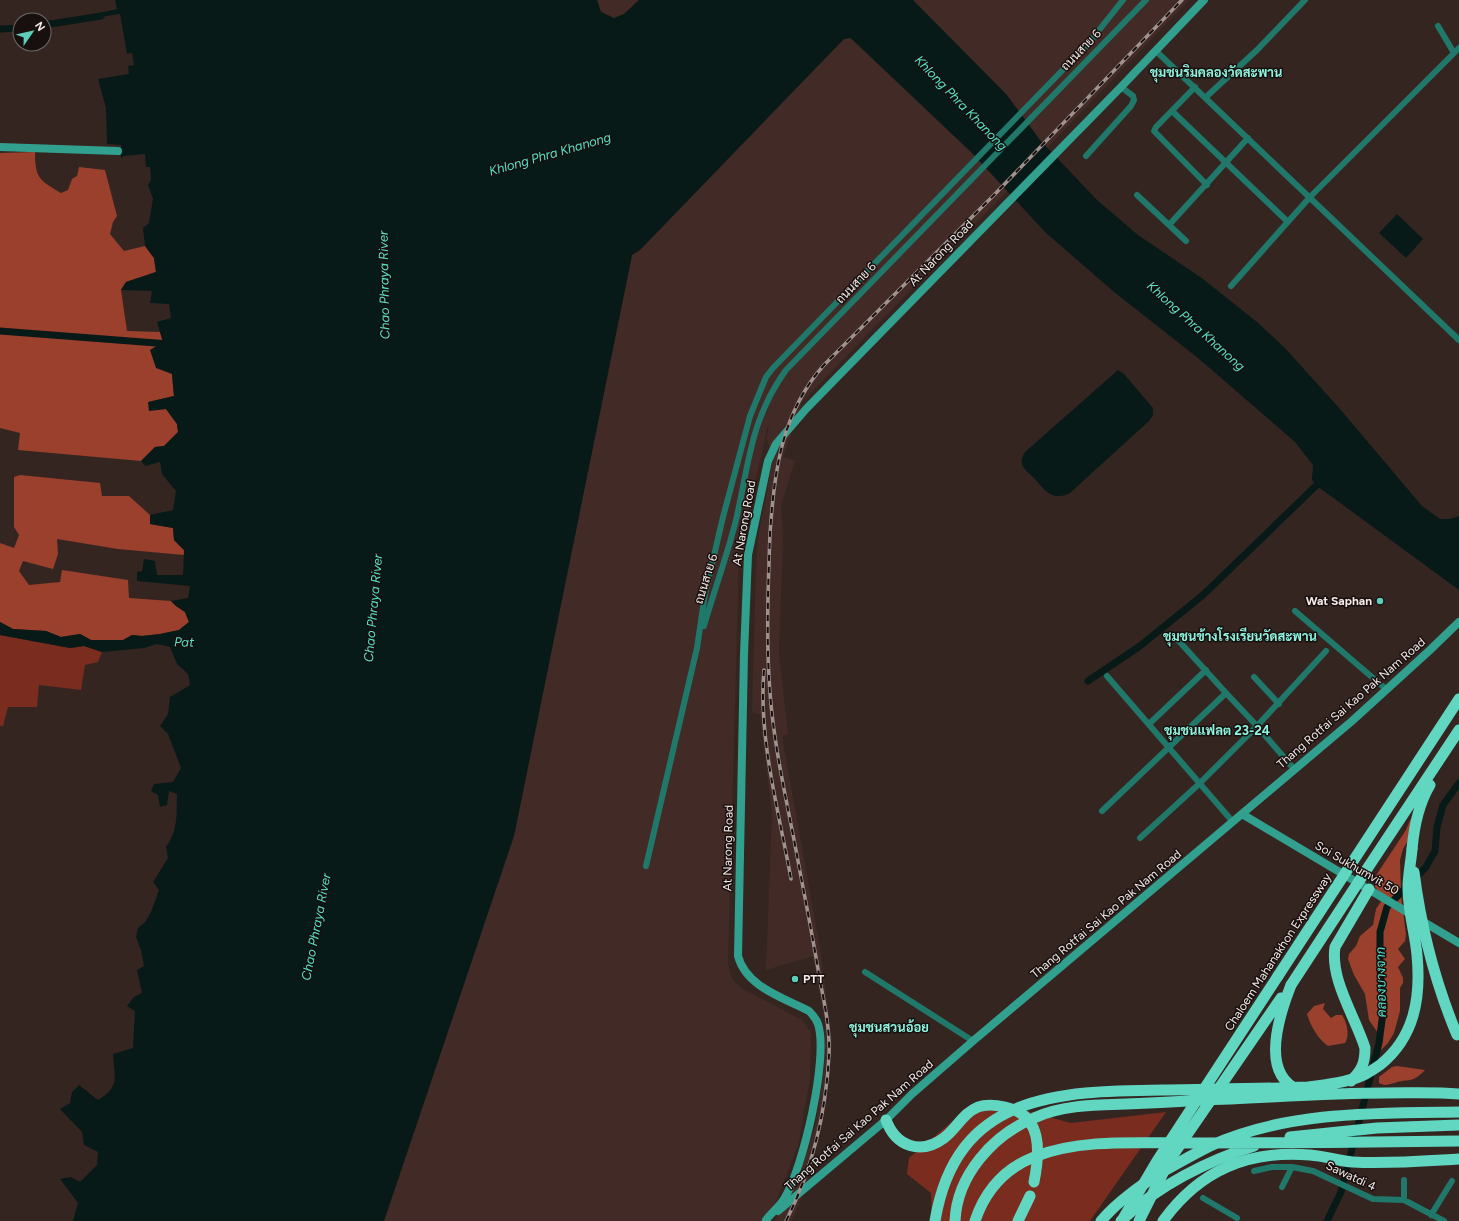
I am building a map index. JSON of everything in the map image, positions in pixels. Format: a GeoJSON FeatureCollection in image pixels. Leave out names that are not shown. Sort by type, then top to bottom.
{"type":"FeatureCollection","features":[{"type":"Feature","properties":{"kind":"highway","name":"Chaloem Mahanakhon Expressway"},"geometry":{"type":"LineString","coordinates":[[1121,1221],[1157,1161],[1459,699]]}},
{"type":"Feature","properties":{"kind":"highway"},"geometry":{"type":"LineString","coordinates":[[935,1221],[945,1181],[954,1162],[967,1144],[978,1132],[998,1118],[1014,1108],[1033,1101],[1057,1095],[1088,1092],[1308,1087],[1343,1082],[1361,1077],[1391,1056],[1402,1042],[1414,1012],[1419,981],[1417,953],[1408,888],[1414,829],[1424,796],[1459,731]]}},
{"type":"Feature","properties":{"kind":"highway"},"geometry":{"type":"LineString","coordinates":[[1139,1221],[1169,1161],[1291,985],[1459,731]]}},
{"type":"Feature","properties":{"kind":"highway"},"geometry":{"type":"LineString","coordinates":[[1412,849],[1422,926],[1441,996],[1459,1038]]}},
{"type":"Feature","properties":{"kind":"highway"},"geometry":{"type":"LineString","coordinates":[[1291,985],[1279,1017],[1276,1034],[1276,1057],[1282,1076],[1288,1084],[1297,1090],[1308,1093],[1335,1089],[1351,1081],[1361,1071],[1365,1060],[1365,1048],[1337,977],[1334,957],[1335,947],[1345,927],[1369,889]]}},
{"type":"Feature","properties":{"kind":"highway"},"geometry":{"type":"LineString","coordinates":[[955,1221],[961,1191],[970,1173],[983,1154],[1016,1126],[1051,1112],[1097,1105],[1355,1093],[1442,1092],[1459,1094]]}},
{"type":"Feature","properties":{"kind":"highway"},"geometry":{"type":"LineString","coordinates":[[886,1120],[890,1130],[899,1141],[911,1147],[920,1147],[934,1144],[944,1138],[964,1116],[979,1107],[995,1105],[1019,1112],[1027,1118],[1032,1126],[1038,1148],[1034,1182]]}},
{"type":"Feature","properties":{"kind":"highway"},"geometry":{"type":"LineString","coordinates":[[1101,1221],[1113,1207],[1140,1186],[1179,1162],[1211,1145],[1244,1134],[1282,1123],[1324,1118],[1367,1114],[1459,1112]]}},
{"type":"Feature","properties":{"kind":"highway"},"geometry":{"type":"LineString","coordinates":[[1121,1221],[1132,1210],[1175,1182],[1209,1164],[1276,1139],[1377,1128],[1459,1125]]}},
{"type":"Feature","properties":{"kind":"highway"},"geometry":{"type":"LineString","coordinates":[[975,1221],[987,1193],[999,1179],[1011,1169],[1035,1156],[1065,1148],[1153,1143],[1459,1141]]}},
{"type":"Feature","properties":{"kind":"highway"},"geometry":{"type":"LineString","coordinates":[[1163,1221],[1185,1194],[1211,1175],[1237,1162],[1251,1158],[1286,1154],[1312,1155],[1351,1162],[1400,1163],[1459,1159]]}},
{"type":"Feature","properties":{"kind":"highway"},"geometry":{"type":"LineString","coordinates":[[1106,1221],[1112,1211],[1157,1161]]}},
{"type":"Feature","properties":{"kind":"highway"},"geometry":{"type":"LineString","coordinates":[[1018,1221],[1030,1196]]}},
{"type":"Feature","properties":{"kind":"street","name":"ถนนสาย 6"},"geometry":{"type":"LineString","coordinates":[[697,648],[705,594],[723,516],[750,416],[766,377],[773,368],[1088,44],[1123,0]]}},
{"type":"Feature","properties":{"kind":"street","name":"ถนนสาย 6"},"geometry":{"type":"LineString","coordinates":[[646,866],[697,648],[736,520],[747,458],[758,421],[767,400],[786,370],[1146,0]]}},
{"type":"Feature","properties":{"kind":"street","name":"At Narong Road"},"geometry":{"type":"LineString","coordinates":[[765,1220],[783,1199],[804,1144],[816,1092],[820,1053],[820,1033],[815,1018],[809,1011],[756,983],[745,972],[738,956],[744,654],[748,555],[768,461],[776,444],[806,409],[1121,88],[1204,0]]}},
{"type":"Feature","properties":{"kind":"street"},"geometry":{"type":"LineString","coordinates":[[1206,97],[1257,50],[1305,0]]}},
{"type":"Feature","properties":{"kind":"street"},"geometry":{"type":"LineString","coordinates":[[1438,26],[1454,53]]}},
{"type":"Feature","properties":{"kind":"street"},"geometry":{"type":"LineString","coordinates":[[1231,286],[1310,197],[1459,48]]}},
{"type":"Feature","properties":{"kind":"street"},"geometry":{"type":"LineString","coordinates":[[1156,50],[1459,340]]}},
{"type":"Feature","properties":{"kind":"street"},"geometry":{"type":"LineString","coordinates":[[1195,87],[1156,127],[1154,131],[1207,185]]}},
{"type":"Feature","properties":{"kind":"street"},"geometry":{"type":"LineString","coordinates":[[1086,156],[1131,106],[1134,100],[1133,96],[1121,88]]}},
{"type":"Feature","properties":{"kind":"street"},"geometry":{"type":"LineString","coordinates":[[1172,111],[1288,222]]}},
{"type":"Feature","properties":{"kind":"street"},"geometry":{"type":"LineString","coordinates":[[1169,225],[1207,185],[1248,138]]}},
{"type":"Feature","properties":{"kind":"street"},"geometry":{"type":"LineString","coordinates":[[0,147],[118,151]]}},
{"type":"Feature","properties":{"kind":"street"},"geometry":{"type":"LineString","coordinates":[[1137,195],[1186,241]]}},
{"type":"Feature","properties":{"kind":"street"},"geometry":{"type":"LineString","coordinates":[[1295,611],[1387,690]]}},
{"type":"Feature","properties":{"kind":"street","name":"Thang Rotfai Sai Kao Pak Nam Road"},"geometry":{"type":"LineString","coordinates":[[765,1220],[798,1195],[886,1120],[912,1094],[973,1041],[1387,690],[1459,622]]}},
{"type":"Feature","properties":{"kind":"street"},"geometry":{"type":"LineString","coordinates":[[1177,639],[1257,726],[1294,769]]}},
{"type":"Feature","properties":{"kind":"street"},"geometry":{"type":"LineString","coordinates":[[1140,838],[1199,784],[1257,726],[1326,651]]}},
{"type":"Feature","properties":{"kind":"street"},"geometry":{"type":"LineString","coordinates":[[1149,724],[1206,670]]}},
{"type":"Feature","properties":{"kind":"street"},"geometry":{"type":"LineString","coordinates":[[1107,676],[1233,822]]}},
{"type":"Feature","properties":{"kind":"street"},"geometry":{"type":"LineString","coordinates":[[1254,677],[1278,704]]}},
{"type":"Feature","properties":{"kind":"street"},"geometry":{"type":"LineString","coordinates":[[1102,811],[1226,693]]}},
{"type":"Feature","properties":{"kind":"street","name":"Soi Sukhumvit 50"},"geometry":{"type":"LineString","coordinates":[[1242,814],[1384,897],[1459,943]]}},
{"type":"Feature","properties":{"kind":"street"},"geometry":{"type":"LineString","coordinates":[[864,972],[973,1041]]}},
{"type":"Feature","properties":{"kind":"street"},"geometry":{"type":"LineString","coordinates":[[1282,1187],[1292,1167]]}},
{"type":"Feature","properties":{"kind":"street","name":"Sawatdi 4"},"geometry":{"type":"LineString","coordinates":[[1254,1171],[1292,1167],[1313,1171],[1355,1192],[1376,1200],[1404,1200],[1444,1221]]}},
{"type":"Feature","properties":{"kind":"street"},"geometry":{"type":"LineString","coordinates":[[1404,1180],[1404,1200]]}},
{"type":"Feature","properties":{"kind":"street"},"geometry":{"type":"LineString","coordinates":[[1431,1215],[1452,1181]]}},
{"type":"Feature","properties":{"kind":"street"},"geometry":{"type":"LineString","coordinates":[[1203,1198],[1238,1220]]}},
{"type":"Feature","properties":{"kind":"shaded area"},"geometry":{"type":"Polygon","coordinates":[[[597,0],[639,0],[624,14],[614,18],[601,12],[597,0]]]}},
{"type":"Feature","properties":{"kind":"shaded area"},"geometry":{"type":"Polygon","coordinates":[[[913,0],[1189,0],[1047,148],[913,0]]]}},
{"type":"Feature","properties":{"kind":"shaded area"},"geometry":{"type":"Polygon","coordinates":[[[850,38],[972,153],[1007,191],[802,402],[783,457],[795,461],[781,504],[783,539],[779,653],[788,734],[782,736],[820,949],[832,1042],[823,1121],[806,1185],[794,1216],[791,1221],[775,1221],[800,1174],[816,1123],[824,1071],[825,1023],[813,956],[766,970],[772,814],[760,715],[752,712],[758,538],[773,459],[767,439],[769,421],[739,552],[728,964],[732,979],[743,989],[802,1020],[811,1033],[810,1079],[798,1146],[772,1211],[761,1221],[384,1221],[514,836],[632,255],[640,250],[833,49],[844,39],[850,38]]]}},
{"type":"Feature","properties":{"kind":"shaded area"},"geometry":{"type":"Polygon","coordinates":[[[35,152],[37,173],[43,181],[61,193],[68,190],[72,179],[77,176],[79,167],[105,170],[117,216],[113,222],[110,234],[124,251],[145,246],[154,258],[156,272],[126,282],[121,290],[127,331],[160,332],[172,374],[174,396],[149,402],[149,410],[166,409],[177,424],[178,432],[164,446],[155,447],[141,461],[18,450],[20,433],[0,428],[0,153],[35,152]]]}},
{"type":"Feature","properties":{"kind":"shaded area"},"geometry":{"type":"Polygon","coordinates":[[[20,475],[100,483],[102,496],[129,496],[150,515],[150,524],[173,528],[174,540],[184,550],[184,555],[118,549],[57,539],[58,554],[53,569],[23,561],[19,571],[29,585],[60,582],[62,570],[128,580],[129,598],[171,601],[185,612],[189,622],[179,630],[160,634],[142,636],[132,635],[123,640],[91,640],[80,634],[61,637],[46,631],[13,629],[0,622],[0,543],[14,548],[19,535],[14,527],[14,477],[20,475]]]}},
{"type":"Feature","properties":{"kind":"shaded area"},"geometry":{"type":"Polygon","coordinates":[[[0,635],[70,648],[84,646],[102,652],[98,662],[85,665],[81,690],[39,685],[37,707],[8,707],[3,726],[0,726],[0,635]]]}},
{"type":"Feature","properties":{"kind":"shaded area"},"geometry":{"type":"Polygon","coordinates":[[[1414,817],[1412,834],[1403,849],[1400,860],[1401,894],[1406,935],[1405,941],[1398,949],[1405,959],[1398,967],[1403,978],[1403,983],[1400,988],[1400,1011],[1394,1033],[1388,1043],[1380,1051],[1378,1033],[1369,1020],[1365,994],[1354,975],[1348,959],[1349,954],[1356,946],[1360,936],[1373,925],[1376,909],[1382,900],[1383,895],[1375,887],[1375,877],[1406,830],[1410,820],[1414,817]]]}},
{"type":"Feature","properties":{"kind":"shaded area"},"geometry":{"type":"Polygon","coordinates":[[[1325,1003],[1323,1009],[1331,1018],[1336,1015],[1342,1015],[1344,1018],[1348,1033],[1345,1043],[1328,1046],[1321,1040],[1310,1023],[1307,1014],[1314,1006],[1325,1003]]]}},
{"type":"Feature","properties":{"kind":"shaded area"},"geometry":{"type":"Polygon","coordinates":[[[1397,1066],[1425,1070],[1417,1077],[1410,1080],[1386,1085],[1379,1083],[1379,1077],[1392,1067],[1397,1066]]]}},
{"type":"Feature","properties":{"kind":"shaded area"},"geometry":{"type":"Polygon","coordinates":[[[974,1103],[998,1103],[1071,1123],[1166,1112],[1090,1221],[932,1221],[931,1193],[907,1174],[909,1158],[974,1103]]]}},
{"type":"Feature","properties":{"kind":"water"},"geometry":{"type":"Polygon","coordinates":[[[115,0],[597,0],[601,12],[614,18],[624,14],[639,0],[913,0],[1007,95],[1040,140],[1096,199],[1138,235],[1203,279],[1257,322],[1284,347],[1340,409],[1422,506],[1440,519],[1450,519],[1459,516],[1459,590],[1317,486],[1312,480],[1313,465],[1295,442],[1198,358],[1114,292],[1045,232],[972,153],[853,40],[850,38],[844,39],[640,250],[632,255],[514,836],[384,1221],[73,1221],[78,1203],[60,1179],[71,1177],[80,1182],[97,1165],[98,1152],[84,1145],[82,1132],[60,1109],[70,1103],[72,1092],[79,1085],[98,1100],[105,1095],[113,1086],[115,1075],[113,1054],[133,1048],[135,1011],[127,1006],[134,997],[142,993],[137,970],[144,966],[141,950],[136,937],[138,928],[145,922],[151,912],[159,890],[153,882],[168,858],[166,847],[173,834],[177,815],[177,794],[169,791],[167,805],[160,807],[158,795],[151,791],[154,784],[173,782],[181,768],[168,734],[160,726],[168,714],[170,697],[190,685],[188,674],[177,664],[170,647],[157,644],[144,648],[102,652],[84,646],[70,648],[0,635],[0,622],[13,629],[46,631],[61,637],[80,634],[91,640],[123,640],[132,635],[142,636],[179,630],[189,622],[185,612],[171,601],[188,598],[190,586],[137,581],[137,572],[142,571],[144,559],[155,561],[157,575],[183,575],[184,550],[174,540],[173,528],[150,524],[150,515],[173,510],[176,491],[162,474],[160,462],[145,466],[141,461],[155,447],[164,446],[178,432],[177,424],[166,409],[149,411],[148,402],[174,396],[172,374],[156,368],[150,350],[163,342],[157,322],[171,318],[169,304],[150,303],[152,291],[121,290],[126,282],[156,272],[154,258],[145,246],[143,228],[149,223],[153,199],[148,185],[151,180],[150,167],[146,167],[145,154],[124,156],[121,158],[121,145],[107,144],[106,108],[98,79],[129,74],[128,66],[134,65],[132,53],[127,54],[120,14],[93,18],[95,14],[117,9],[115,0]]]}},
{"type":"Feature","properties":{"kind":"water"},"geometry":{"type":"Polygon","coordinates":[[[1397,214],[1423,239],[1406,258],[1379,233],[1397,214]]]}},
{"type":"Feature","properties":{"kind":"water"},"geometry":{"type":"Polygon","coordinates":[[[1118,370],[1124,374],[1153,408],[1153,415],[1149,421],[1070,493],[1058,496],[1049,493],[1023,466],[1022,459],[1025,452],[1118,370]]]}},
{"type":"Feature","properties":{"kind":"waterway"},"geometry":{"type":"LineString","coordinates":[[52,24],[101,16]]}},
{"type":"Feature","properties":{"kind":"waterway"},"geometry":{"type":"LineString","coordinates":[[0,29],[12,28]]}},
{"type":"Feature","properties":{"kind":"waterway"},"geometry":{"type":"LineString","coordinates":[[0,331],[169,344]]}},
{"type":"Feature","properties":{"kind":"waterway"},"geometry":{"type":"LineString","coordinates":[[1088,681],[1140,646],[1203,595],[1323,479]]}},
{"type":"Feature","properties":{"kind":"waterway","name":"คลองบางจาก"},"geometry":{"type":"LineString","coordinates":[[1327,1221],[1341,1192],[1379,1043],[1384,1005],[1380,970],[1380,932],[1387,907],[1426,867],[1435,851],[1437,827],[1443,805],[1459,783]]}},
{"type":"Feature","properties":{"kind":"railway"},"geometry":{"type":"LineString","coordinates":[[786,1221],[803,1182],[816,1140],[825,1098],[829,1055],[828,1027],[825,1008],[777,752],[770,693],[768,634],[770,534],[774,489],[782,445],[789,423],[809,384],[824,365],[995,194],[1182,0]]}},
{"type":"Feature","properties":{"kind":"railway"},"geometry":{"type":"LineString","coordinates":[[764,670],[763,696],[767,748],[791,879]]}},
{"type":"Feature","properties":{"kind":"place","name":"Wat Saphan"},"geometry":{"type":"Point","coordinates":[1380,601]}},
{"type":"Feature","properties":{"kind":"place","name":"PTT"},"geometry":{"type":"Point","coordinates":[795,979]}},
{"type":"Feature","properties":{"kind":"district","name":"ชุมชนริมคลองวัดสะพาน"},"geometry":{"type":"Point","coordinates":[1216,72]}},
{"type":"Feature","properties":{"kind":"district","name":"ชุมชนข้างโรงเรียนวัดสะพาน"},"geometry":{"type":"Point","coordinates":[1240,636]}},
{"type":"Feature","properties":{"kind":"district","name":"ชุมชนแฟลต 23-24"},"geometry":{"type":"Point","coordinates":[1217,730]}},
{"type":"Feature","properties":{"kind":"district","name":"ชุมชนสวนอ้อย"},"geometry":{"type":"Point","coordinates":[889,1027]}},
{"type":"Feature","properties":{"kind":"water label","name":"Khlong Phra Khanong"},"geometry":{"type":"Point","coordinates":[961,103]}},
{"type":"Feature","properties":{"kind":"water label","name":"Khlong Phra Khanong"},"geometry":{"type":"Point","coordinates":[550,154]}},
{"type":"Feature","properties":{"kind":"water label","name":"Chao Phraya River"},"geometry":{"type":"Point","coordinates":[384,285]}},
{"type":"Feature","properties":{"kind":"water label","name":"Khlong Phra Khanong"},"geometry":{"type":"Point","coordinates":[1196,326]}},
{"type":"Feature","properties":{"kind":"water label","name":"Chao Phraya River"},"geometry":{"type":"Point","coordinates":[373,608]}},
{"type":"Feature","properties":{"kind":"water label","name":"Pat"},"geometry":{"type":"Point","coordinates":[184,642]}},
{"type":"Feature","properties":{"kind":"water label","name":"Chao Phraya River"},"geometry":{"type":"Point","coordinates":[316,927]}}]}
